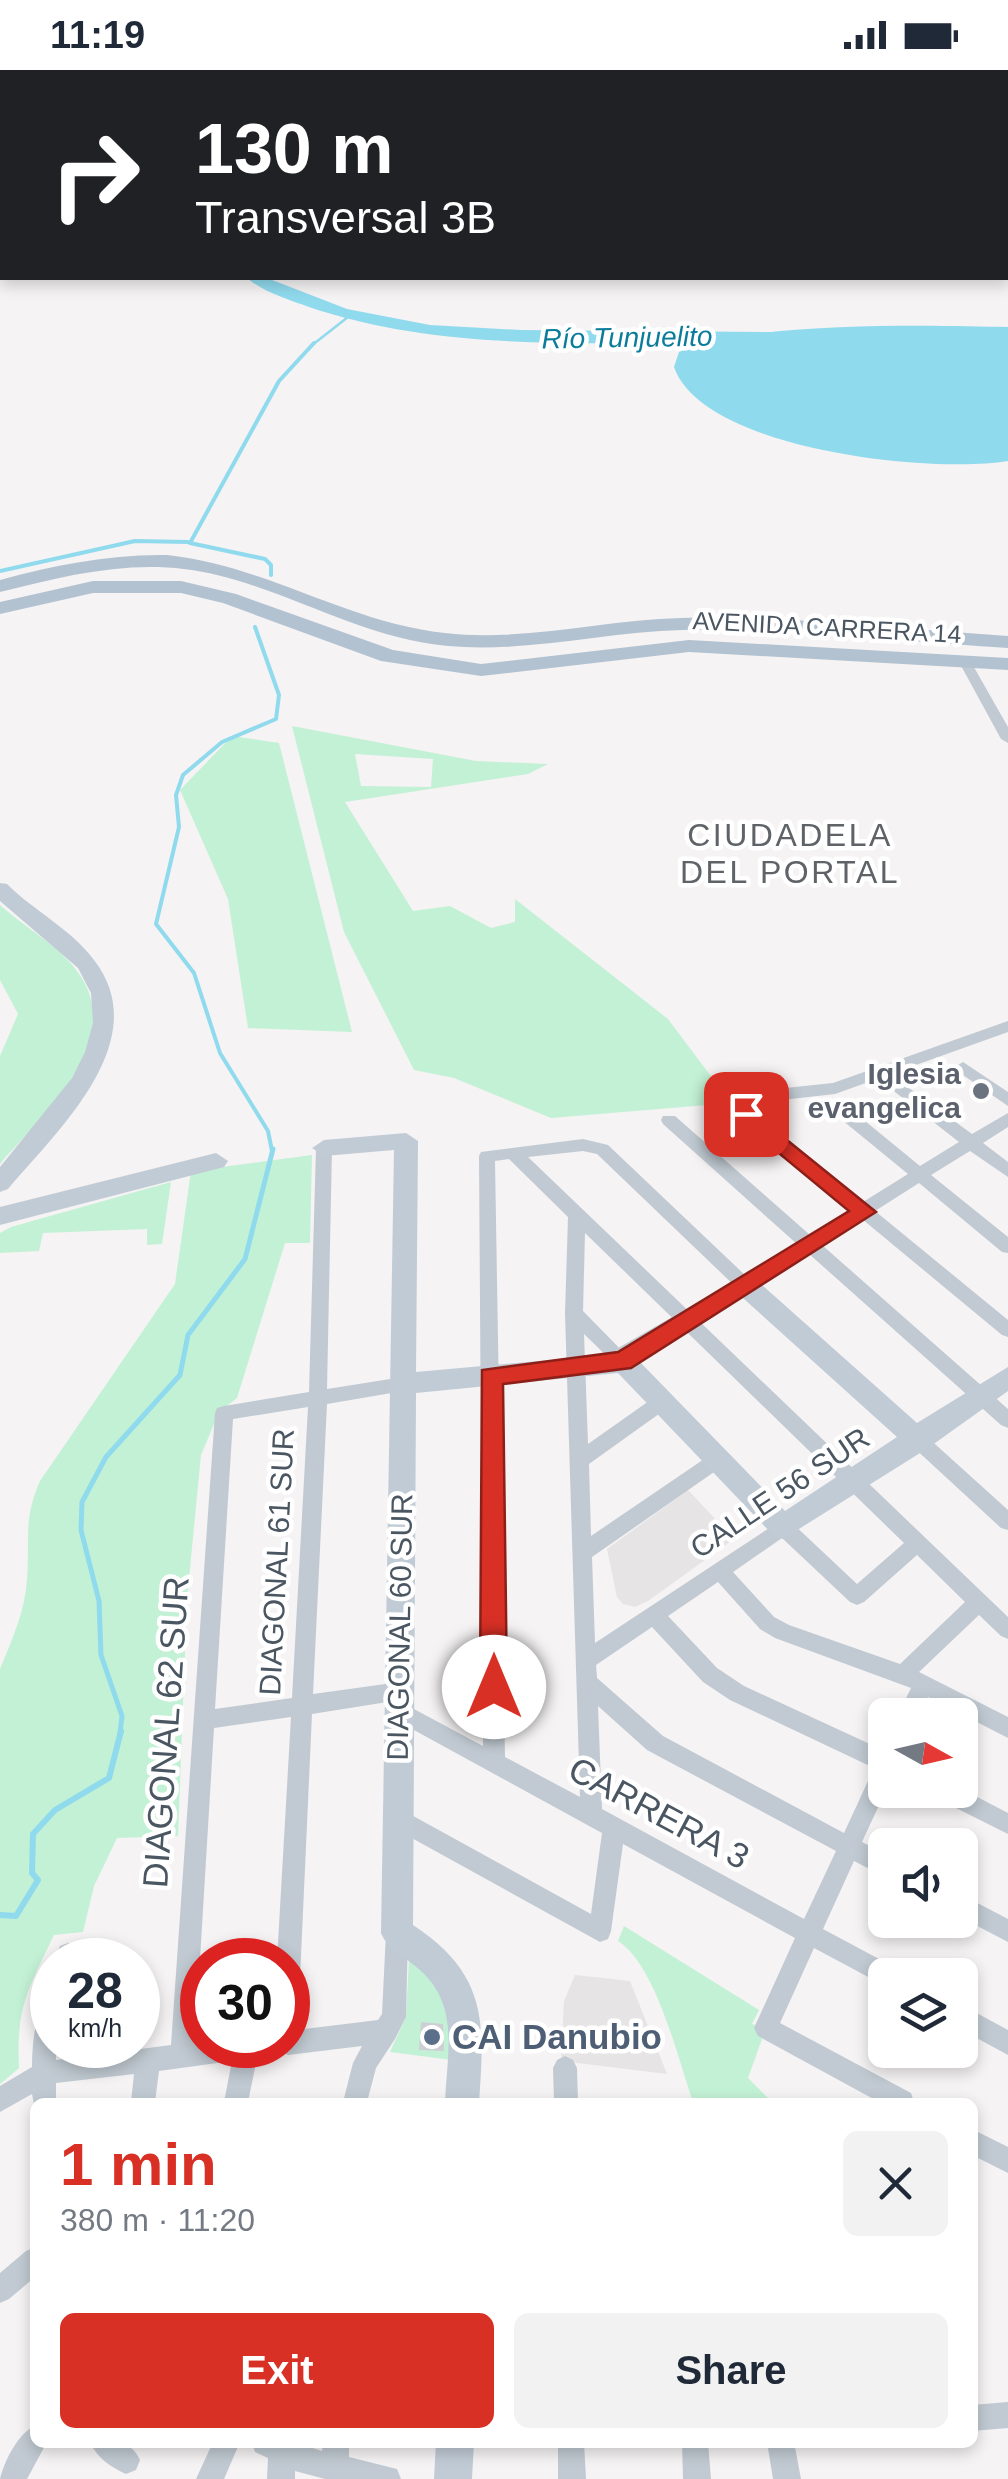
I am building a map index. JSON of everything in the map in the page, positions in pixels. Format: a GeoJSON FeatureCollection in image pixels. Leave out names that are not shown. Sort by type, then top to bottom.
{"type":"FeatureCollection","features":[{"type":"Feature","properties":{"kind":"main road","name":"AVENIDA CARRERA 14"},"geometry":{"type":"LineString","coordinates":[[0,586],[88,565],[162,560],[230,572],[372,623],[445,639],[506,641],[698,624],[1008,642]]}},
{"type":"Feature","properties":{"kind":"main road","name":"AVENIDA CARRERA 14"},"geometry":{"type":"LineString","coordinates":[[0,611],[28,601],[114,585],[181,587],[230,598],[388,656],[461,669],[520,669],[700,646],[1008,664]]}},
{"type":"Feature","properties":{"kind":"street"},"geometry":{"type":"LineString","coordinates":[[966,662],[1008,739]]}},
{"type":"Feature","properties":{"kind":"street"},"geometry":{"type":"LineString","coordinates":[[0,889],[90,969],[105,1018],[92,1065],[0,1182]]}},
{"type":"Feature","properties":{"kind":"street"},"geometry":{"type":"LineString","coordinates":[[1008,1026],[835,1088],[747,1106],[864,1212],[1008,1330]]}},
{"type":"Feature","properties":{"kind":"street"},"geometry":{"type":"LineString","coordinates":[[963,1067],[1008,1100]]}},
{"type":"Feature","properties":{"kind":"street"},"geometry":{"type":"LineString","coordinates":[[901,1088],[1008,1170]]}},
{"type":"Feature","properties":{"kind":"street"},"geometry":{"type":"LineString","coordinates":[[837,1106],[1008,1247]]}},
{"type":"Feature","properties":{"kind":"street"},"geometry":{"type":"LineString","coordinates":[[318,1398],[403,1384],[576,1369],[623,1361],[1008,1119]]}},
{"type":"Feature","properties":{"kind":"street"},"geometry":{"type":"LineString","coordinates":[[670,1120],[1008,1420]]}},
{"type":"Feature","properties":{"kind":"street","name":"DIAGONAL 60 SUR"},"geometry":{"type":"LineString","coordinates":[[324,1148],[406,1141],[398,2002],[387,2031],[365,2063],[356,2098]]}},
{"type":"Feature","properties":{"kind":"street"},"geometry":{"type":"LineString","coordinates":[[494,1764],[487,1156],[592,1146],[602,1149],[745,1285],[1008,1522]]}},
{"type":"Feature","properties":{"kind":"street","name":"DIAGONAL 61 SUR"},"geometry":{"type":"LineString","coordinates":[[290,1938],[318,1398],[324,1148]]}},
{"type":"Feature","properties":{"kind":"street"},"geometry":{"type":"LineString","coordinates":[[512,1153],[1008,1630]]}},
{"type":"Feature","properties":{"kind":"street"},"geometry":{"type":"LineString","coordinates":[[0,1216],[144,1176],[216,1161]]}},
{"type":"Feature","properties":{"kind":"street"},"geometry":{"type":"LineString","coordinates":[[577,1216],[574,1313],[592,1816]]}},
{"type":"Feature","properties":{"kind":"street"},"geometry":{"type":"LineString","coordinates":[[574,1313],[720,1458],[782,1527],[857,1596],[918,1543]]}},
{"type":"Feature","properties":{"kind":"street","name":"CALLE 56 SUR"},"geometry":{"type":"LineString","coordinates":[[586,1672],[655,1616],[782,1527],[1008,1377]]}},
{"type":"Feature","properties":{"kind":"street","name":"DIAGONAL 62 SUR"},"geometry":{"type":"LineString","coordinates":[[190,1938],[224,1412],[318,1398]]}},
{"type":"Feature","properties":{"kind":"street"},"geometry":{"type":"LineString","coordinates":[[580,1460],[663,1401]]}},
{"type":"Feature","properties":{"kind":"street"},"geometry":{"type":"LineString","coordinates":[[583,1552],[720,1458]]}},
{"type":"Feature","properties":{"kind":"street"},"geometry":{"type":"LineString","coordinates":[[721,1572],[767,1624],[903,1674],[1008,1728]]}},
{"type":"Feature","properties":{"kind":"street"},"geometry":{"type":"LineString","coordinates":[[903,1674],[979,1602]]}},
{"type":"Feature","properties":{"kind":"street"},"geometry":{"type":"LineString","coordinates":[[655,1616],[710,1674],[737,1693],[868,1757]]}},
{"type":"Feature","properties":{"kind":"street"},"geometry":{"type":"LineString","coordinates":[[586,1672],[655,1743],[868,1857]]}},
{"type":"Feature","properties":{"kind":"street"},"geometry":{"type":"LineString","coordinates":[[917,1698],[923,1684]]}},
{"type":"Feature","properties":{"kind":"street"},"geometry":{"type":"LineString","coordinates":[[205,1720],[302,1705],[399,1701]]}},
{"type":"Feature","properties":{"kind":"street","name":"CARRERA 3"},"geometry":{"type":"LineString","coordinates":[[399,1701],[494,1764],[868,1965]]}},
{"type":"Feature","properties":{"kind":"street"},"geometry":{"type":"LineString","coordinates":[[868,1804],[766,2028],[895,2098]]}},
{"type":"Feature","properties":{"kind":"street"},"geometry":{"type":"LineString","coordinates":[[977,1808],[1008,1824]]}},
{"type":"Feature","properties":{"kind":"street"},"geometry":{"type":"LineString","coordinates":[[398,1818],[600,1931],[614,1829]]}},
{"type":"Feature","properties":{"kind":"street"},"geometry":{"type":"LineString","coordinates":[[978,1915],[1008,1931]]}},
{"type":"Feature","properties":{"kind":"street"},"geometry":{"type":"LineString","coordinates":[[397,1933],[433,1955],[461,1990],[466,2037],[462,2098]]}},
{"type":"Feature","properties":{"kind":"street"},"geometry":{"type":"LineString","coordinates":[[978,2026],[1008,2043]]}},
{"type":"Feature","properties":{"kind":"street"},"geometry":{"type":"LineString","coordinates":[[310,2040],[387,2031]]}},
{"type":"Feature","properties":{"kind":"street"},"geometry":{"type":"LineString","coordinates":[[44,2068],[44,2098]]}},
{"type":"Feature","properties":{"kind":"street"},"geometry":{"type":"LineString","coordinates":[[0,2100],[44,2072],[79,2068]]}},
{"type":"Feature","properties":{"kind":"street"},"geometry":{"type":"LineString","coordinates":[[143,2098],[147,2068]]}},
{"type":"Feature","properties":{"kind":"street"},"geometry":{"type":"LineString","coordinates":[[238,2098],[249,2068]]}},
{"type":"Feature","properties":{"kind":"street"},"geometry":{"type":"LineString","coordinates":[[566,2068],[566,2098]]}},
{"type":"Feature","properties":{"kind":"street"},"geometry":{"type":"LineString","coordinates":[[978,2144],[1008,2160]]}},
{"type":"Feature","properties":{"kind":"street"},"geometry":{"type":"LineString","coordinates":[[0,2290],[30,2264]]}},
{"type":"Feature","properties":{"kind":"street"},"geometry":{"type":"LineString","coordinates":[[978,2418],[1008,2415]]}},
{"type":"Feature","properties":{"kind":"street"},"geometry":{"type":"LineString","coordinates":[[12,2479],[30,2448]]}},
{"type":"Feature","properties":{"kind":"street"},"geometry":{"type":"LineString","coordinates":[[111,2448],[126,2460]]}},
{"type":"Feature","properties":{"kind":"street"},"geometry":{"type":"LineString","coordinates":[[210,2479],[224,2448]]}},
{"type":"Feature","properties":{"kind":"street"},"geometry":{"type":"LineString","coordinates":[[453,2479],[456,2448]]}},
{"type":"Feature","properties":{"kind":"street"},"geometry":{"type":"LineString","coordinates":[[571,2448],[572,2479]]}},
{"type":"Feature","properties":{"kind":"street"},"geometry":{"type":"LineString","coordinates":[[696,2448],[697,2479]]}},
{"type":"Feature","properties":{"kind":"street"},"geometry":{"type":"LineString","coordinates":[[781,2448],[787,2479]]}},
{"type":"Feature","properties":{"kind":"street"},"geometry":{"type":"LineString","coordinates":[[276,2458],[336,2455],[387,2479]]}},
{"type":"Feature","properties":{"kind":"shaded area"},"geometry":{"type":"Polygon","coordinates":[[[688,1490],[734,1539],[648,1601],[635,1607],[623,1604],[617,1597],[607,1549],[688,1490]]]}},
{"type":"Feature","properties":{"kind":"shaded area"},"geometry":{"type":"Polygon","coordinates":[[[575,1975],[630,1981],[667,2074],[561,2061],[564,2001],[575,1975]]]}},
{"type":"Feature","properties":{"kind":"green space"},"geometry":{"type":"Polygon","coordinates":[[[292,726],[476,761],[548,764],[528,774],[345,802],[413,911],[450,906],[491,928],[515,922],[515,899],[668,1019],[731,1103],[551,1118],[454,1078],[414,1070],[344,932],[292,726]],[[355,754],[361,786],[431,787],[433,759],[355,754]]]}},
{"type":"Feature","properties":{"kind":"green space"},"geometry":{"type":"Polygon","coordinates":[[[232,736],[279,743],[352,1032],[248,1028],[228,899],[180,790],[232,736]]]}},
{"type":"Feature","properties":{"kind":"green space"},"geometry":{"type":"Polygon","coordinates":[[[0,905],[77,971],[90,997],[93,1023],[87,1049],[74,1075],[0,1164],[0,1056],[18,1014],[0,980],[0,905]]]}},
{"type":"Feature","properties":{"kind":"green space"},"geometry":{"type":"Polygon","coordinates":[[[312,1155],[310,1243],[285,1243],[237,1398],[219,1412],[201,1455],[187,1599],[178,1836],[117,1838],[94,1886],[83,1932],[30,1938],[30,1988],[22,2013],[19,2068],[0,2084],[0,1669],[24,1603],[29,1518],[40,1481],[175,1284],[191,1171],[312,1155]]]}},
{"type":"Feature","properties":{"kind":"green space"},"geometry":{"type":"Polygon","coordinates":[[[171,1182],[162,1244],[147,1245],[147,1229],[43,1233],[39,1251],[0,1253],[0,1233],[11,1227],[171,1182]]]}},
{"type":"Feature","properties":{"kind":"green space"},"geometry":{"type":"Polygon","coordinates":[[[624,1926],[759,2010],[752,2024],[766,2028],[748,2078],[768,2098],[692,2098],[654,1991],[632,1953],[618,1941],[624,1926]]]}},
{"type":"Feature","properties":{"kind":"green space"},"geometry":{"type":"Polygon","coordinates":[[[409,1959],[443,1991],[450,2014],[452,2060],[390,2052],[406,2017],[409,1959]]]}},
{"type":"Feature","properties":{"kind":"water"},"geometry":{"type":"Polygon","coordinates":[[[839,327],[1008,327],[1008,461],[973,464],[876,459],[772,437],[728,419],[694,395],[674,367],[679,352],[748,335],[839,327]]]}},
{"type":"Feature","properties":{"kind":"building","name":"CAI Danubio"},"geometry":{"type":"Polygon","coordinates":[[[421,2022],[443,2024],[444,2051],[419,2050],[421,2022]]]}},
{"type":"Feature","properties":{"kind":"waterway","name":"Río Tunjuelito"},"geometry":{"type":"LineString","coordinates":[[259,280],[342,312],[430,330],[521,335],[777,337]]}},
{"type":"Feature","properties":{"kind":"waterway"},"geometry":{"type":"LineString","coordinates":[[312,345],[348,317]]}},
{"type":"Feature","properties":{"kind":"waterway"},"geometry":{"type":"LineString","coordinates":[[271,575],[271,565],[265,559],[190,543],[279,381],[312,345]]}},
{"type":"Feature","properties":{"kind":"waterway"},"geometry":{"type":"LineString","coordinates":[[0,571],[135,541],[188,542]]}},
{"type":"Feature","properties":{"kind":"waterway"},"geometry":{"type":"LineString","coordinates":[[255,627],[279,695],[276,719],[222,742],[183,775],[176,795],[179,827],[156,924],[194,973],[220,1053],[268,1131],[272,1151]]}},
{"type":"Feature","properties":{"kind":"waterway"},"geometry":{"type":"LineString","coordinates":[[120,1733],[122,1716],[101,1655],[99,1601],[81,1530],[82,1502],[106,1457],[180,1375],[188,1335],[245,1259],[273,1149]]}},
{"type":"Feature","properties":{"kind":"waterway"},"geometry":{"type":"LineString","coordinates":[[0,1915],[16,1916],[38,1880],[32,1873],[33,1834],[55,1810],[109,1778],[121,1731]]}},
{"type":"Feature","properties":{"kind":"place","name":"Iglesia evangelica"},"geometry":{"type":"Point","coordinates":[981,1091]}},
{"type":"Feature","properties":{"kind":"place","name":"CAI Danubio"},"geometry":{"type":"Point","coordinates":[432,2037]}},
{"type":"Feature","properties":{"kind":"district","name":"CIUDADELA DEL PORTAL"},"geometry":{"type":"Point","coordinates":[790,854]}},
{"type":"Feature","properties":{"kind":"route"},"geometry":{"type":"LineString","coordinates":[[494,1687],[491,1376],[623,1361],[864,1212],[746,1114]]}}]}
